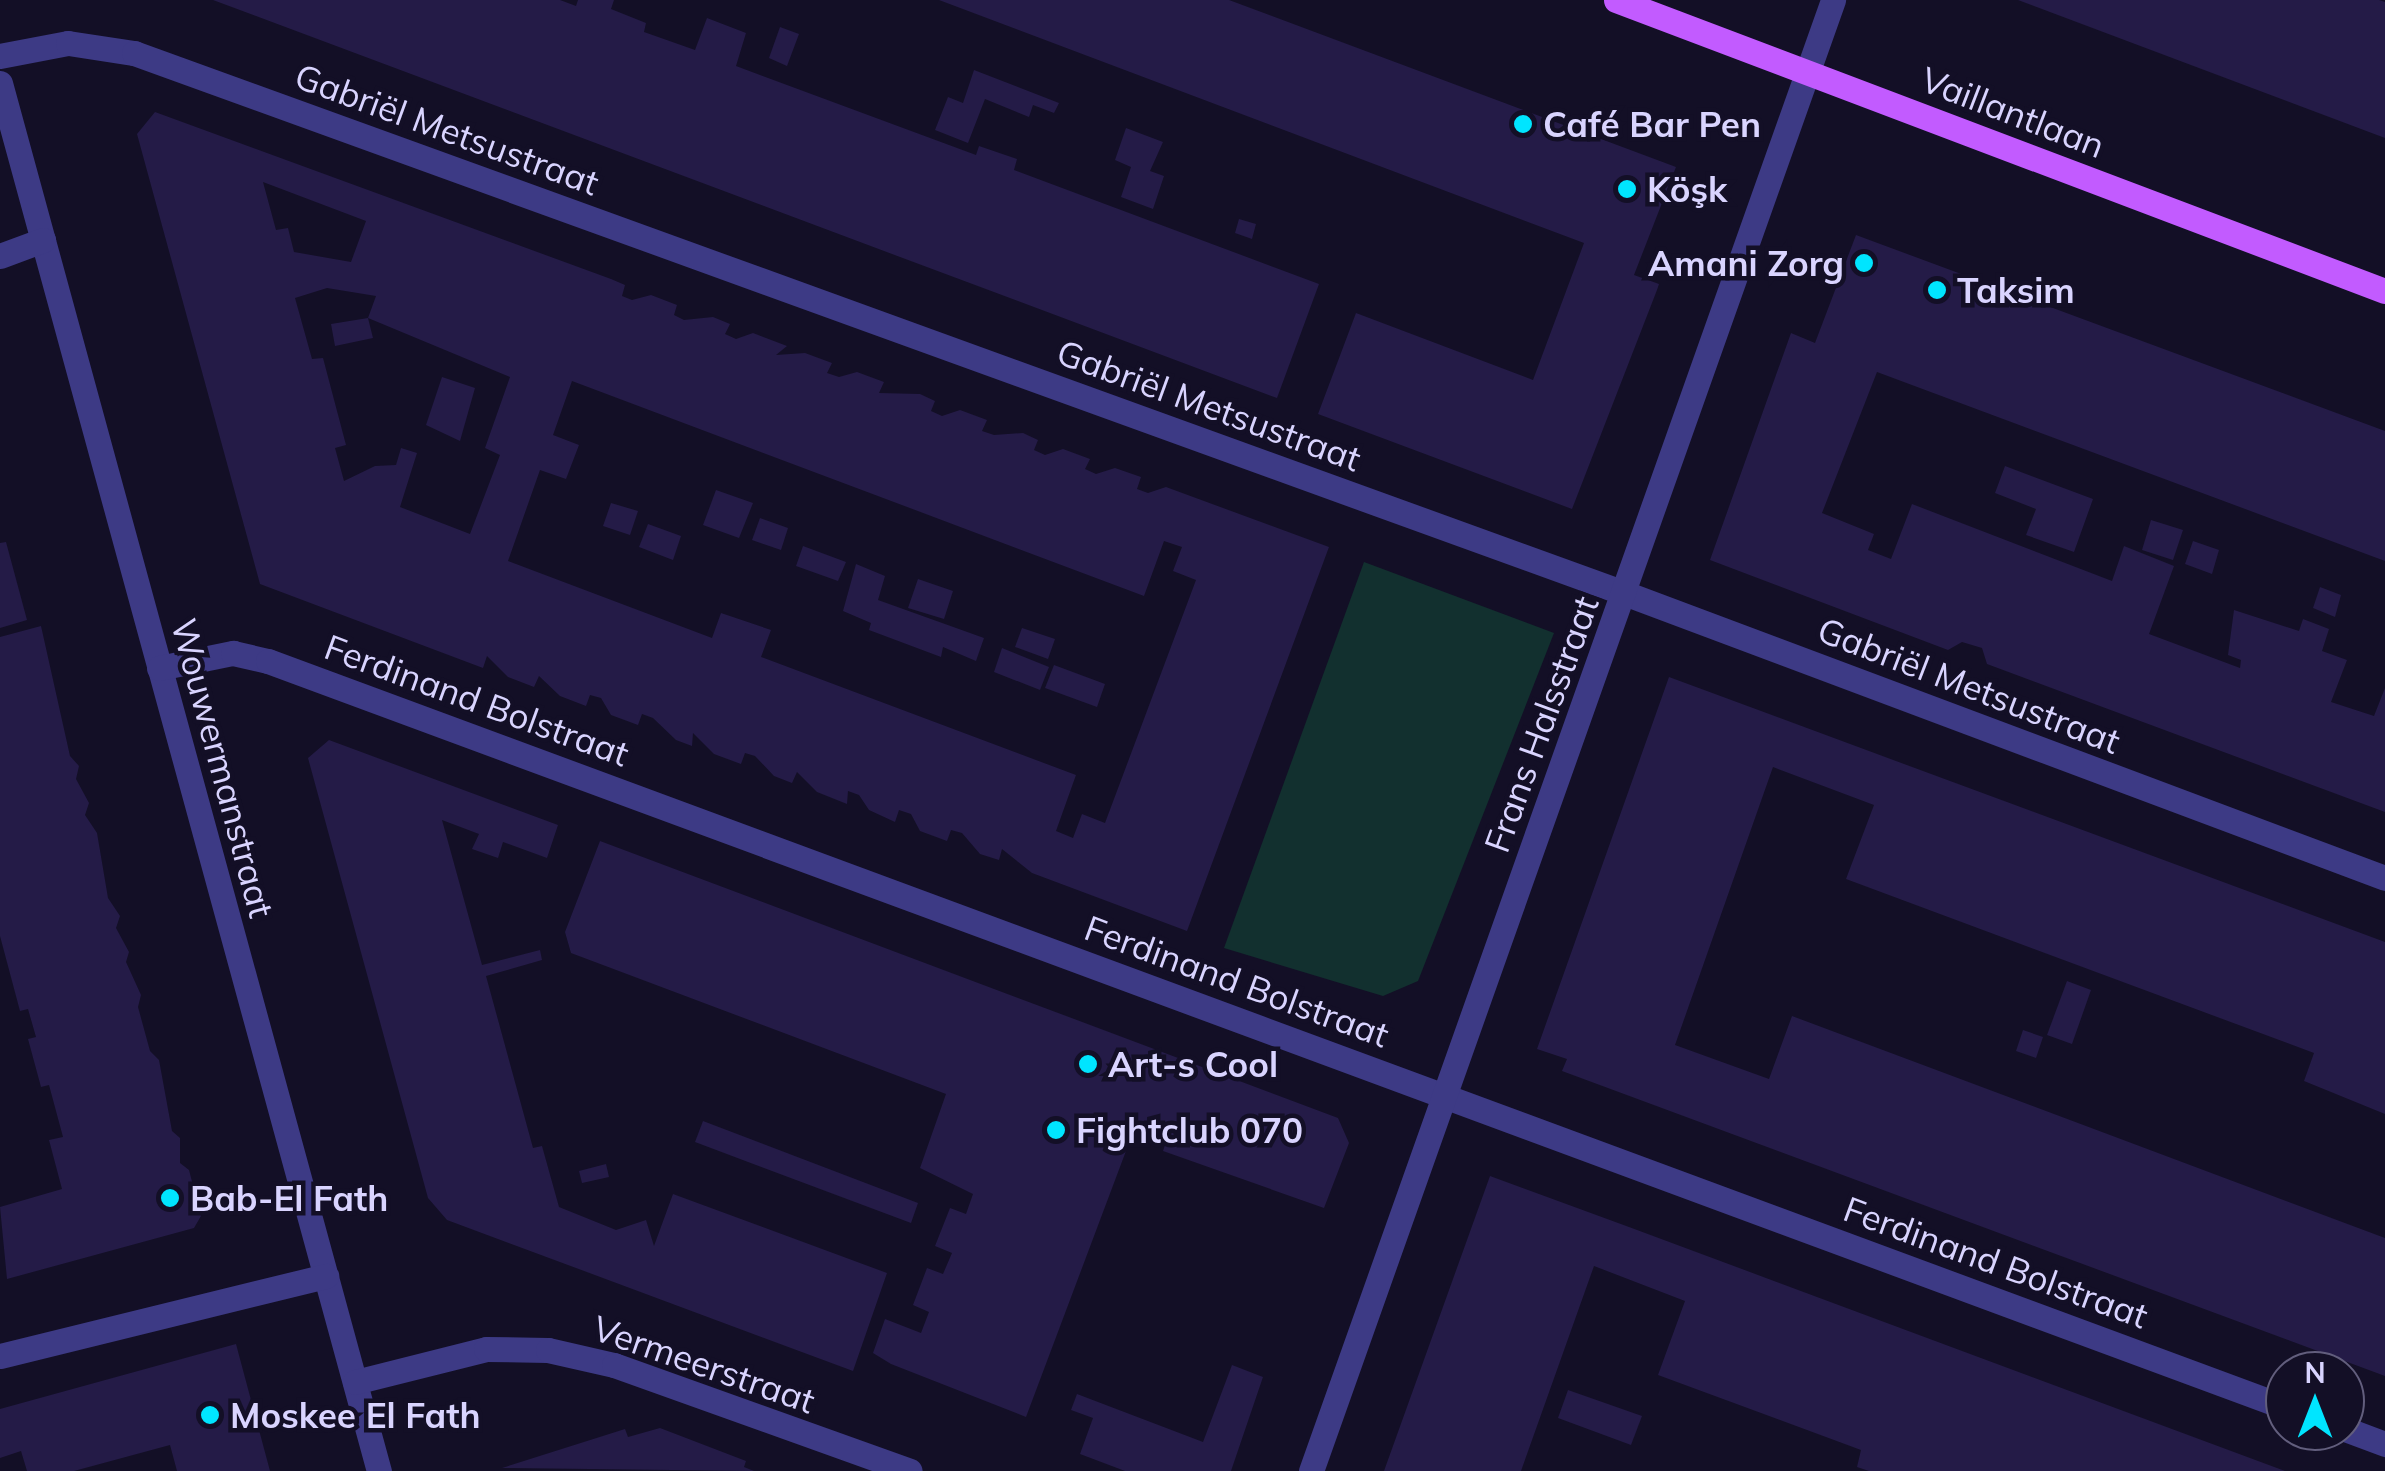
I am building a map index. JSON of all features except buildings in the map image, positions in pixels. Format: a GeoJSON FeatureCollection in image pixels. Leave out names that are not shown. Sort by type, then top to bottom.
{"type":"FeatureCollection","features":[{"type":"Feature","properties":{"kind":"main road","name":"Vaillantlaan"},"geometry":{"type":"LineString","coordinates":[[1616,0],[2385,291]]}},
{"type":"Feature","properties":{"kind":"street","name":"Frans Halsstraat"},"geometry":{"type":"LineString","coordinates":[[1311,1471],[1442,1094],[1627,594],[1833,0]]}},
{"type":"Feature","properties":{"kind":"street","name":"Gabriël Metsustraat"},"geometry":{"type":"LineString","coordinates":[[0,56],[68,43],[134,53],[1627,594],[2385,878]]}},
{"type":"Feature","properties":{"kind":"street","name":"Wouwermanstraat"},"geometry":{"type":"LineString","coordinates":[[0,83],[380,1471]]}},
{"type":"Feature","properties":{"kind":"street"},"geometry":{"type":"LineString","coordinates":[[0,256],[43,240]]}},
{"type":"Feature","properties":{"kind":"street","name":"Ferdinand Bolstraat"},"geometry":{"type":"LineString","coordinates":[[160,668],[233,653],[268,661],[2265,1399]]}},
{"type":"Feature","properties":{"kind":"street"},"geometry":{"type":"LineString","coordinates":[[0,1356],[326,1276]]}},
{"type":"Feature","properties":{"kind":"street","name":"Vermeerstraat"},"geometry":{"type":"LineString","coordinates":[[355,1382],[486,1349],[548,1350],[614,1365],[910,1471]]}},
{"type":"Feature","properties":{"kind":"green space"},"geometry":{"type":"Polygon","coordinates":[[[1364,562],[1554,633],[1418,981],[1383,996],[1224,948],[1364,562]]]}},
{"type":"Feature","properties":{"kind":"place","name":"Café Bar Pen"},"geometry":{"type":"Point","coordinates":[1523,124]}},
{"type":"Feature","properties":{"kind":"place","name":"Köşk"},"geometry":{"type":"Point","coordinates":[1627,189]}},
{"type":"Feature","properties":{"kind":"place","name":"Amani Zorg"},"geometry":{"type":"Point","coordinates":[1864,263]}},
{"type":"Feature","properties":{"kind":"place","name":"Taksim"},"geometry":{"type":"Point","coordinates":[1937,290]}},
{"type":"Feature","properties":{"kind":"place","name":"Art-s Cool"},"geometry":{"type":"Point","coordinates":[1088,1064]}},
{"type":"Feature","properties":{"kind":"place","name":"Fightclub 070"},"geometry":{"type":"Point","coordinates":[1056,1130]}},
{"type":"Feature","properties":{"kind":"place","name":"Bab-El Fath"},"geometry":{"type":"Point","coordinates":[170,1198]}},
{"type":"Feature","properties":{"kind":"place","name":"Moskee El Fath"},"geometry":{"type":"Point","coordinates":[210,1415]}}]}
